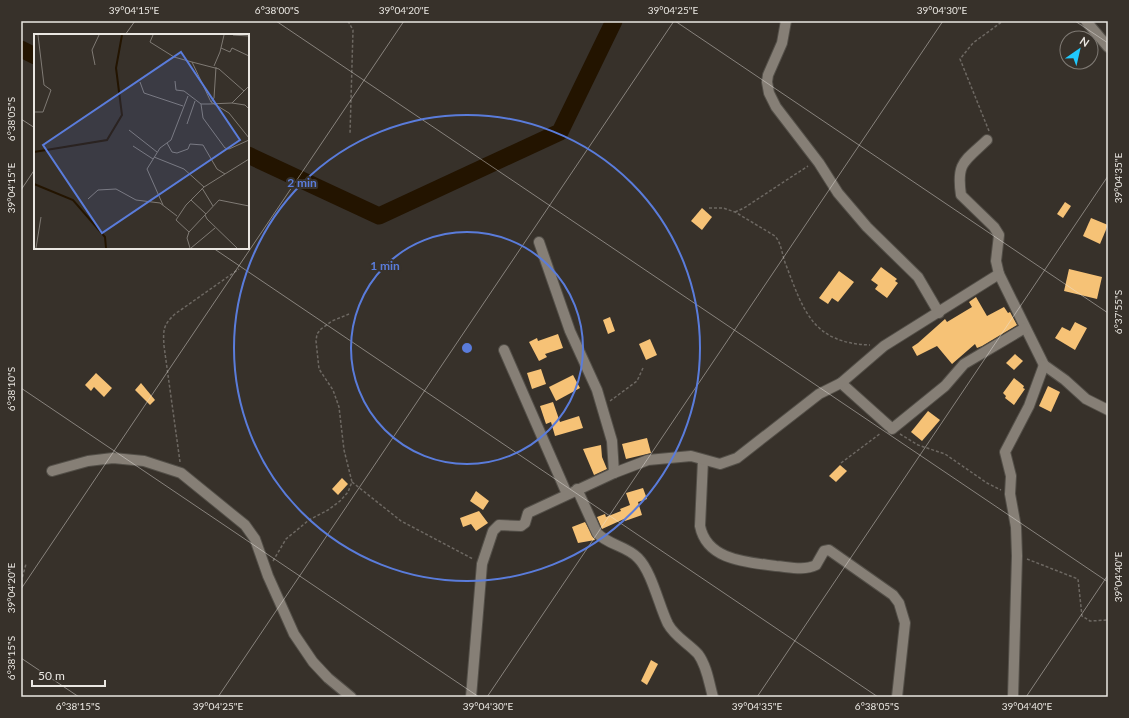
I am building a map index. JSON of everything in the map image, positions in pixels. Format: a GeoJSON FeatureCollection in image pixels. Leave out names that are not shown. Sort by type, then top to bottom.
{"type":"FeatureCollection","features":[{"type":"Feature","properties":{"kind":"street"},"geometry":{"type":"LineString","coordinates":[[786,21],[786,28],[778,56],[768,75],[767,82],[769,93],[776,107],[819,163],[838,193],[867,227],[918,277],[939,313]]}},
{"type":"Feature","properties":{"kind":"street"},"geometry":{"type":"LineString","coordinates":[[1086,21],[1108,47]]}},
{"type":"Feature","properties":{"kind":"street"},"geometry":{"type":"LineString","coordinates":[[987,140],[962,164],[959,169],[962,197],[994,227],[999,235],[996,261],[999,274],[1044,364],[1086,399],[1108,410]]}},
{"type":"Feature","properties":{"kind":"street"},"geometry":{"type":"LineString","coordinates":[[539,242],[559,303],[597,390],[612,441],[614,473]]}},
{"type":"Feature","properties":{"kind":"street"},"geometry":{"type":"LineString","coordinates":[[471,697],[482,564],[493,531],[496,527],[499,525],[521,526],[524,523],[528,513],[577,489],[648,460],[686,456],[720,464],[737,458],[819,394],[842,383],[884,346],[939,313],[999,274]]}},
{"type":"Feature","properties":{"kind":"street"},"geometry":{"type":"LineString","coordinates":[[842,383],[891,428],[945,386],[964,364],[1025,328]]}},
{"type":"Feature","properties":{"kind":"street"},"geometry":{"type":"LineString","coordinates":[[504,350],[567,494]]}},
{"type":"Feature","properties":{"kind":"street"},"geometry":{"type":"LineString","coordinates":[[1013,697],[1017,556],[1016,528],[1010,494],[1011,476],[1005,455],[1006,450],[1029,406],[1044,364]]}},
{"type":"Feature","properties":{"kind":"street"},"geometry":{"type":"LineString","coordinates":[[52,471],[88,461],[113,458],[144,461],[180,473],[245,525],[255,539],[268,576],[294,634],[309,656],[328,678],[352,697]]}},
{"type":"Feature","properties":{"kind":"street"},"geometry":{"type":"LineString","coordinates":[[703,460],[700,526],[706,541],[721,554],[738,561],[802,568],[816,565],[824,551],[829,550],[892,595],[899,603],[905,623],[897,697]]}},
{"type":"Feature","properties":{"kind":"street"},"geometry":{"type":"LineString","coordinates":[[577,489],[597,533],[601,537],[630,552],[642,563],[669,626],[677,637],[699,656],[705,666],[712,697]]}},
{"type":"Feature","properties":{"kind":"path"},"geometry":{"type":"LineString","coordinates":[[348,21],[353,30],[350,134]]}},
{"type":"Feature","properties":{"kind":"path"},"geometry":{"type":"LineString","coordinates":[[987,140],[990,132],[960,59],[972,43],[1003,21]]}},
{"type":"Feature","properties":{"kind":"path"},"geometry":{"type":"LineString","coordinates":[[735,212],[744,208],[807,167],[819,163]]}},
{"type":"Feature","properties":{"kind":"path"},"geometry":{"type":"LineString","coordinates":[[709,208],[723,208],[735,212],[777,238],[785,264],[808,316],[817,327],[833,338],[845,343],[884,346]]}},
{"type":"Feature","properties":{"kind":"path"},"geometry":{"type":"LineString","coordinates":[[180,473],[177,435],[163,332],[166,323],[175,314],[239,269]]}},
{"type":"Feature","properties":{"kind":"path"},"geometry":{"type":"LineString","coordinates":[[268,576],[273,561],[286,539],[309,520],[328,510],[340,501],[348,492],[352,482],[344,450],[339,407],[334,390],[319,369],[316,341],[317,334],[321,329],[332,321],[349,314]]}},
{"type":"Feature","properties":{"kind":"path"},"geometry":{"type":"LineString","coordinates":[[602,408],[636,381],[643,368]]}},
{"type":"Feature","properties":{"kind":"path"},"geometry":{"type":"LineString","coordinates":[[842,463],[891,428],[918,445],[944,454],[992,486],[1010,494]]}},
{"type":"Feature","properties":{"kind":"path"},"geometry":{"type":"LineString","coordinates":[[352,482],[400,521],[482,564]]}},
{"type":"Feature","properties":{"kind":"path"},"geometry":{"type":"LineString","coordinates":[[1017,556],[1078,580],[1082,616],[1090,621],[1108,620]]}},
{"type":"Feature","properties":{"kind":"path"},"geometry":{"type":"LineString","coordinates":[[21,582],[26,564]]}},
{"type":"Feature","properties":{"kind":"building"},"geometry":{"type":"Polygon","coordinates":[[[1065,202],[1071,206],[1063,218],[1057,214],[1065,202]]]}},
{"type":"Feature","properties":{"kind":"building"},"geometry":{"type":"Polygon","coordinates":[[[702,208],[712,217],[702,230],[691,221],[702,208]]]}},
{"type":"Feature","properties":{"kind":"building"},"geometry":{"type":"Polygon","coordinates":[[[1091,218],[1108,225],[1100,244],[1083,236],[1091,218]]]}},
{"type":"Feature","properties":{"kind":"building"},"geometry":{"type":"Polygon","coordinates":[[[881,267],[897,279],[895,281],[898,283],[887,298],[875,289],[878,285],[871,280],[881,267]]]}},
{"type":"Feature","properties":{"kind":"building"},"geometry":{"type":"Polygon","coordinates":[[[1069,269],[1102,277],[1097,299],[1064,291],[1069,269]]]}},
{"type":"Feature","properties":{"kind":"building"},"geometry":{"type":"Polygon","coordinates":[[[839,271],[854,282],[838,302],[832,298],[828,304],[819,298],[839,271]]]}},
{"type":"Feature","properties":{"kind":"building"},"geometry":{"type":"Polygon","coordinates":[[[976,297],[987,316],[1004,307],[1008,313],[1010,312],[1017,325],[982,346],[977,348],[975,344],[952,364],[937,346],[917,356],[912,347],[945,319],[947,322],[972,307],[969,302],[976,297]]]}},
{"type":"Feature","properties":{"kind":"building"},"geometry":{"type":"Polygon","coordinates":[[[610,317],[615,331],[608,334],[603,320],[610,317]]]}},
{"type":"Feature","properties":{"kind":"building"},"geometry":{"type":"Polygon","coordinates":[[[1075,322],[1087,328],[1075,350],[1055,338],[1062,327],[1070,331],[1075,322]]]}},
{"type":"Feature","properties":{"kind":"building"},"geometry":{"type":"Polygon","coordinates":[[[558,334],[563,348],[545,354],[547,357],[539,361],[529,342],[537,338],[538,341],[558,334]]]}},
{"type":"Feature","properties":{"kind":"building"},"geometry":{"type":"Polygon","coordinates":[[[650,339],[657,355],[646,360],[639,344],[650,339]]]}},
{"type":"Feature","properties":{"kind":"building"},"geometry":{"type":"Polygon","coordinates":[[[1015,354],[1023,361],[1014,370],[1006,363],[1015,354]]]}},
{"type":"Feature","properties":{"kind":"building"},"geometry":{"type":"Polygon","coordinates":[[[541,369],[546,384],[532,389],[527,373],[541,369]]]}},
{"type":"Feature","properties":{"kind":"building"},"geometry":{"type":"Polygon","coordinates":[[[96,373],[112,388],[104,397],[94,387],[91,391],[85,385],[96,373]]]}},
{"type":"Feature","properties":{"kind":"building"},"geometry":{"type":"Polygon","coordinates":[[[573,375],[580,388],[556,401],[549,387],[573,375]]]}},
{"type":"Feature","properties":{"kind":"building"},"geometry":{"type":"Polygon","coordinates":[[[1014,378],[1024,386],[1023,388],[1025,389],[1014,405],[1005,398],[1006,396],[1003,393],[1014,378]]]}},
{"type":"Feature","properties":{"kind":"building"},"geometry":{"type":"Polygon","coordinates":[[[141,383],[155,400],[150,405],[135,390],[141,383]]]}},
{"type":"Feature","properties":{"kind":"building"},"geometry":{"type":"Polygon","coordinates":[[[1048,386],[1060,392],[1051,412],[1039,406],[1048,386]]]}},
{"type":"Feature","properties":{"kind":"building"},"geometry":{"type":"Polygon","coordinates":[[[553,402],[560,422],[579,416],[583,428],[555,436],[551,422],[546,424],[540,406],[553,402]]]}},
{"type":"Feature","properties":{"kind":"building"},"geometry":{"type":"Polygon","coordinates":[[[928,411],[940,420],[922,441],[911,432],[928,411]]]}},
{"type":"Feature","properties":{"kind":"building"},"geometry":{"type":"Polygon","coordinates":[[[647,438],[651,453],[626,459],[622,444],[647,438]]]}},
{"type":"Feature","properties":{"kind":"building"},"geometry":{"type":"Polygon","coordinates":[[[601,445],[602,457],[607,469],[594,475],[583,449],[601,445]]]}},
{"type":"Feature","properties":{"kind":"building"},"geometry":{"type":"Polygon","coordinates":[[[840,465],[847,471],[836,482],[829,476],[840,465]]]}},
{"type":"Feature","properties":{"kind":"building"},"geometry":{"type":"Polygon","coordinates":[[[342,478],[348,484],[338,495],[332,489],[342,478]]]}},
{"type":"Feature","properties":{"kind":"building"},"geometry":{"type":"Polygon","coordinates":[[[643,488],[647,499],[638,502],[642,515],[625,521],[624,519],[602,529],[597,517],[605,514],[606,517],[621,511],[620,509],[630,505],[626,493],[643,488]]]}},
{"type":"Feature","properties":{"kind":"building"},"geometry":{"type":"Polygon","coordinates":[[[476,491],[489,501],[483,510],[470,501],[476,491]]]}},
{"type":"Feature","properties":{"kind":"building"},"geometry":{"type":"Polygon","coordinates":[[[479,511],[488,523],[476,531],[471,524],[463,527],[460,518],[479,511]]]}},
{"type":"Feature","properties":{"kind":"building"},"geometry":{"type":"Polygon","coordinates":[[[585,522],[595,540],[578,543],[572,527],[585,522]]]}},
{"type":"Feature","properties":{"kind":"building"},"geometry":{"type":"Polygon","coordinates":[[[651,660],[658,664],[647,685],[641,681],[651,660]]]}},
{"type":"Feature","properties":{"kind":"waterway"},"geometry":{"type":"LineString","coordinates":[[249,155],[379,216],[560,132],[614,21]]}},
{"type":"Feature","properties":{"kind":"waterway"},"geometry":{"type":"LineString","coordinates":[[21,49],[34,56]]}}]}
